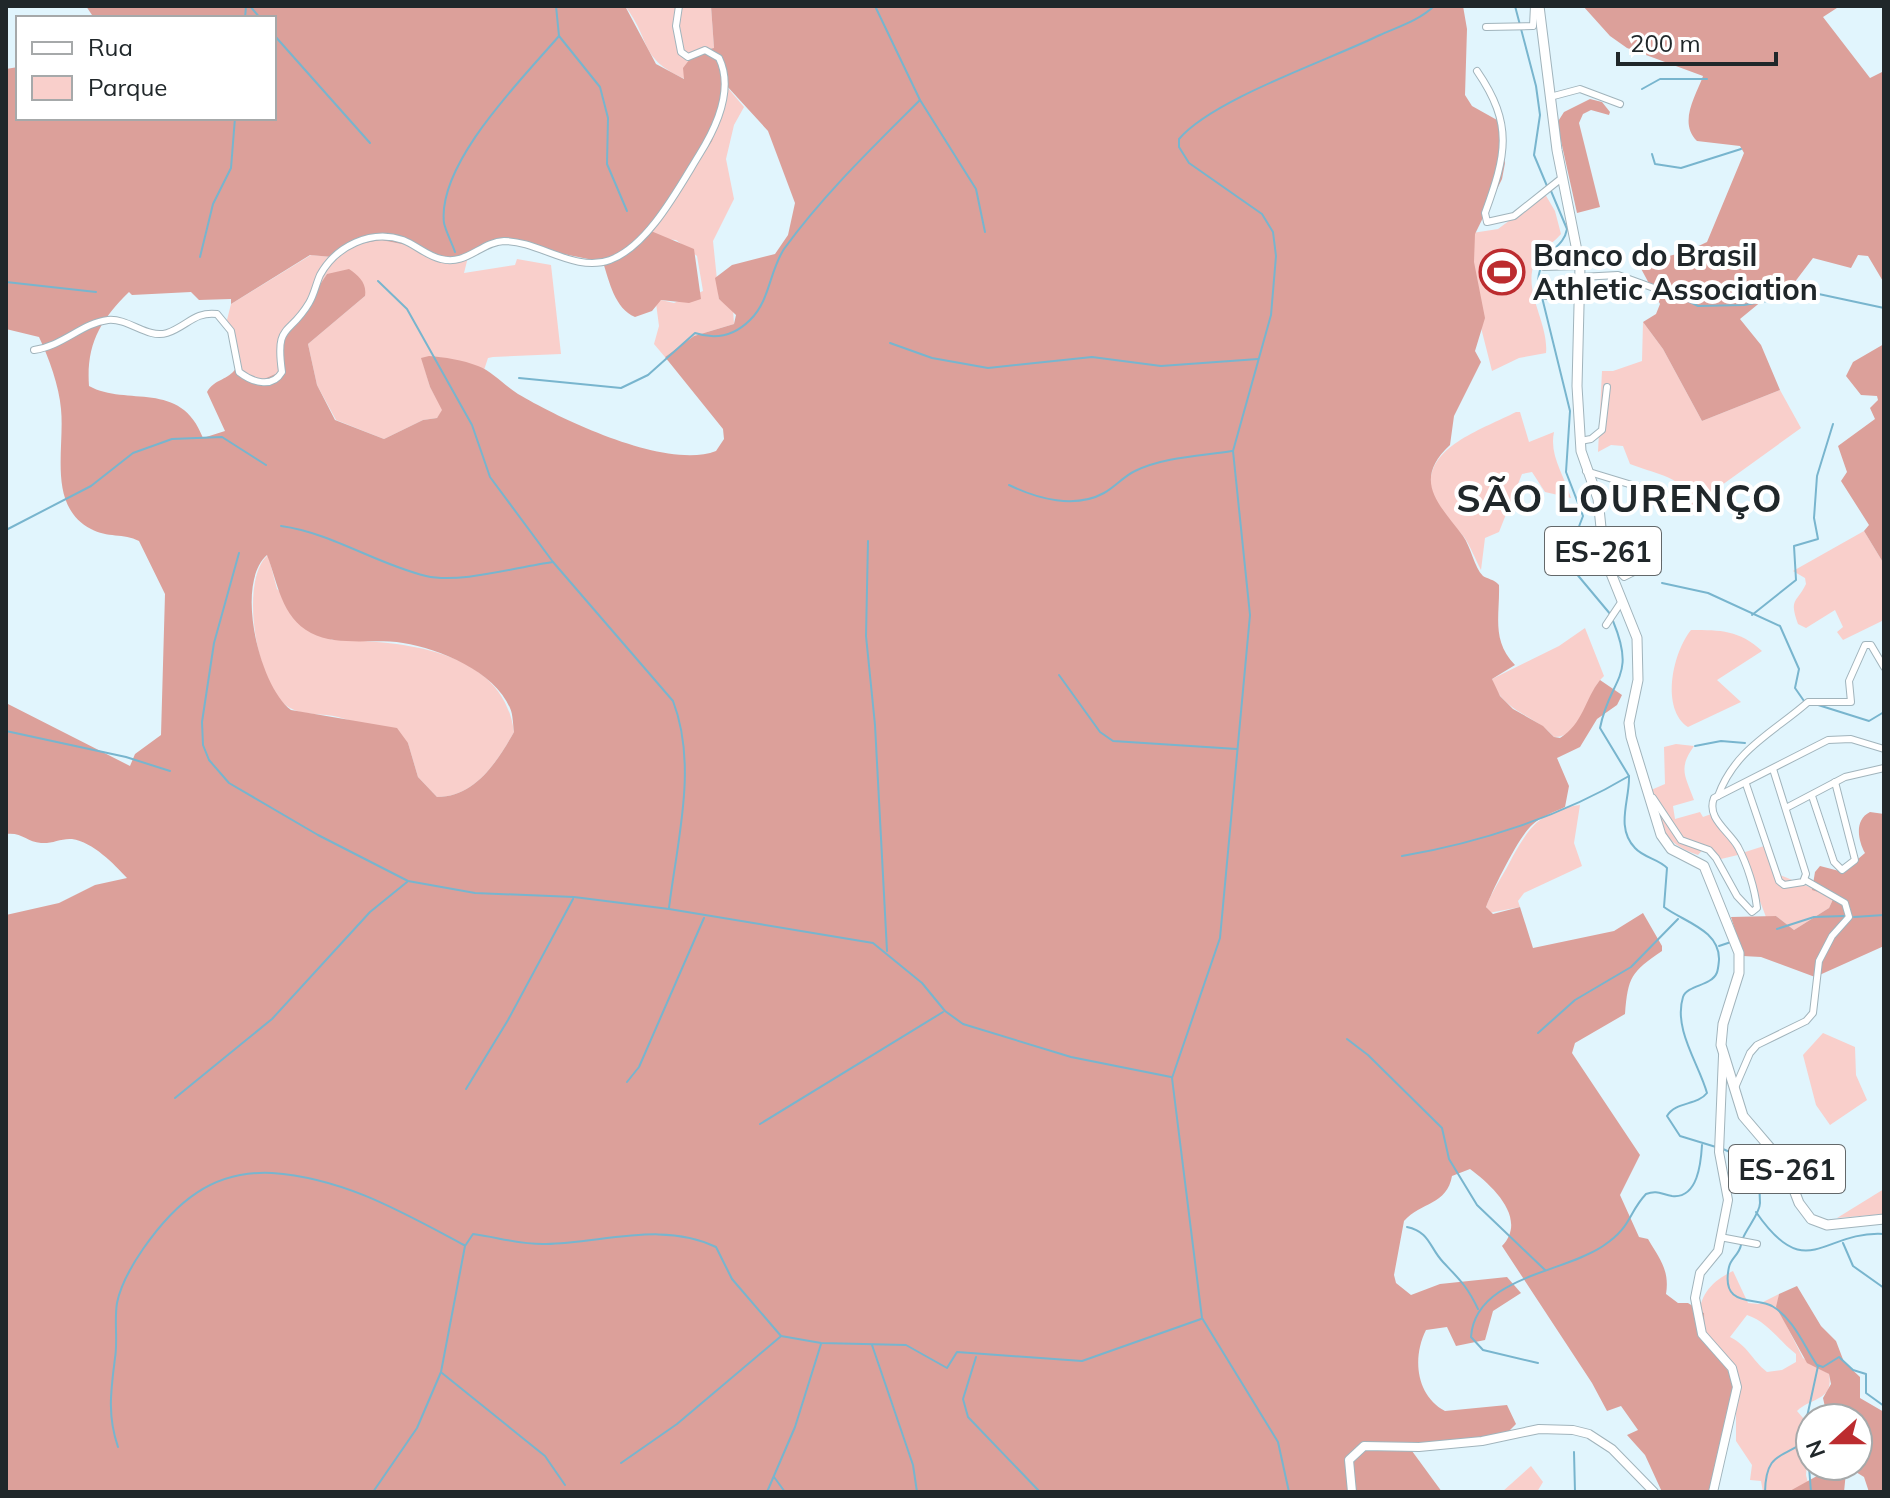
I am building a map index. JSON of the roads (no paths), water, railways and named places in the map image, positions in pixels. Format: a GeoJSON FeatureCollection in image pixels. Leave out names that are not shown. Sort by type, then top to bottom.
{"type":"FeatureCollection","features":[{"type":"Feature","properties":{"kind":"main road","name":"ES-261"},"geometry":{"type":"LineString","coordinates":[[1536,6],[1580,266],[1577,386],[1580,441],[1586,471],[1598,499],[1604,556],[1634,626],[1638,660],[1630,730],[1667,843],[1704,866],[1722,917],[1737,944],[1739,973],[1723,1024],[1723,1056],[1748,1125],[1784,1164],[1799,1203],[1811,1219],[1827,1225],[1884,1219]]}},
{"type":"Feature","properties":{"kind":"street"},"geometry":{"type":"LineString","coordinates":[[34,350],[55,346],[104,320],[133,324],[158,334],[172,331],[202,313],[217,314],[231,331],[239,372],[257,382],[271,382],[282,372],[281,342],[288,325],[307,307],[328,264],[347,246],[363,240],[393,237],[441,259],[453,260],[505,241],[592,264],[630,251],[680,186],[706,144],[722,103],[724,75],[719,58],[711,51],[688,57],[681,52],[676,26],[679,6]]}},
{"type":"Feature","properties":{"kind":"street"},"geometry":{"type":"LineString","coordinates":[[1486,27],[1533,26],[1536,6]]}},
{"type":"Feature","properties":{"kind":"street"},"geometry":{"type":"LineString","coordinates":[[1477,71],[1492,93],[1504,125],[1503,157],[1485,213],[1487,222],[1514,216],[1563,177]]}},
{"type":"Feature","properties":{"kind":"street"},"geometry":{"type":"LineString","coordinates":[[1550,97],[1580,89],[1620,104]]}},
{"type":"Feature","properties":{"kind":"street"},"geometry":{"type":"LineString","coordinates":[[1544,267],[1580,266]]}},
{"type":"Feature","properties":{"kind":"street"},"geometry":{"type":"LineString","coordinates":[[1580,277],[1618,275],[1651,287]]}},
{"type":"Feature","properties":{"kind":"street"},"geometry":{"type":"LineString","coordinates":[[1546,296],[1581,295]]}},
{"type":"Feature","properties":{"kind":"street"},"geometry":{"type":"LineString","coordinates":[[1580,441],[1591,439],[1602,430],[1607,387]]}},
{"type":"Feature","properties":{"kind":"street"},"geometry":{"type":"LineString","coordinates":[[1586,471],[1655,492]]}},
{"type":"Feature","properties":{"kind":"street"},"geometry":{"type":"LineString","coordinates":[[1604,556],[1624,577],[1658,560]]}},
{"type":"Feature","properties":{"kind":"street"},"geometry":{"type":"LineString","coordinates":[[1610,619],[1622,601]]}},
{"type":"Feature","properties":{"kind":"street"},"geometry":{"type":"LineString","coordinates":[[1648,792],[1673,832],[1681,840],[1709,850],[1724,869],[1737,896],[1750,912],[1754,911],[1757,902],[1739,850],[1712,810],[1712,803],[1728,774],[1759,736],[1788,719],[1808,702],[1851,702],[1849,681],[1865,645],[1871,645],[1884,667]]}},
{"type":"Feature","properties":{"kind":"street"},"geometry":{"type":"LineString","coordinates":[[1718,796],[1828,740],[1851,739],[1884,749]]}},
{"type":"Feature","properties":{"kind":"street"},"geometry":{"type":"LineString","coordinates":[[1786,808],[1835,782],[1884,768]]}},
{"type":"Feature","properties":{"kind":"street"},"geometry":{"type":"LineString","coordinates":[[1773,769],[1805,880]]}},
{"type":"Feature","properties":{"kind":"street"},"geometry":{"type":"LineString","coordinates":[[1812,796],[1836,867],[1842,870],[1851,866],[1855,858],[1835,782]]}},
{"type":"Feature","properties":{"kind":"street"},"geometry":{"type":"LineString","coordinates":[[1734,1090],[1750,1053],[1757,1045],[1806,1021],[1813,1013],[1819,961],[1832,936],[1849,917],[1845,903],[1805,880],[1784,885],[1779,881],[1746,784]]}},
{"type":"Feature","properties":{"kind":"street"},"geometry":{"type":"LineString","coordinates":[[1713,1492],[1737,1387],[1732,1368],[1702,1334],[1695,1298],[1700,1273],[1718,1251],[1728,1200],[1719,1152],[1723,1056]]}},
{"type":"Feature","properties":{"kind":"street"},"geometry":{"type":"LineString","coordinates":[[1720,1237],[1757,1244]]}},
{"type":"Feature","properties":{"kind":"street"},"geometry":{"type":"LineString","coordinates":[[1352,1492],[1348,1466],[1356,1450],[1375,1443],[1419,1447],[1482,1441],[1539,1429],[1589,1434],[1612,1449],[1654,1492]]}},
{"type":"Feature","properties":{"kind":"waterway"},"geometry":{"type":"LineString","coordinates":[[245,16],[246,6]]}},
{"type":"Feature","properties":{"kind":"waterway"},"geometry":{"type":"LineString","coordinates":[[250,6],[258,16]]}},
{"type":"Feature","properties":{"kind":"waterway"},"geometry":{"type":"LineString","coordinates":[[556,6],[559,36],[600,87],[608,118],[607,164],[627,211]]}},
{"type":"Feature","properties":{"kind":"waterway"},"geometry":{"type":"LineString","coordinates":[[875,6],[920,100],[976,189],[985,232]]}},
{"type":"Feature","properties":{"kind":"waterway"},"geometry":{"type":"LineString","coordinates":[[1289,1492],[1278,1442],[1202,1318],[1172,1078],[1220,938],[1250,615],[1233,451],[1271,315],[1276,256],[1273,232],[1262,214],[1189,163],[1179,147],[1179,139],[1195,124],[1244,95],[1408,23],[1434,6]]}},
{"type":"Feature","properties":{"kind":"waterway"},"geometry":{"type":"LineString","coordinates":[[1515,6],[1536,86],[1540,115],[1534,155],[1547,186]]}},
{"type":"Feature","properties":{"kind":"waterway"},"geometry":{"type":"LineString","coordinates":[[455,252],[444,223],[445,199],[454,174],[485,123],[559,36]]}},
{"type":"Feature","properties":{"kind":"waterway"},"geometry":{"type":"LineString","coordinates":[[276,37],[370,143]]}},
{"type":"Feature","properties":{"kind":"waterway"},"geometry":{"type":"LineString","coordinates":[[1642,89],[1660,79],[1707,79]]}},
{"type":"Feature","properties":{"kind":"waterway"},"geometry":{"type":"LineString","coordinates":[[519,378],[621,388],[648,375],[695,333],[710,336],[738,330],[762,304],[779,258],[799,229],[849,172],[920,100]]}},
{"type":"Feature","properties":{"kind":"waterway"},"geometry":{"type":"LineString","coordinates":[[200,257],[213,204],[231,168],[235,120]]}},
{"type":"Feature","properties":{"kind":"waterway"},"geometry":{"type":"LineString","coordinates":[[1652,154],[1655,164],[1681,168],[1741,149]]}},
{"type":"Feature","properties":{"kind":"waterway"},"geometry":{"type":"LineString","coordinates":[[1551,191],[1567,229],[1561,242],[1543,262],[1538,281],[1570,411],[1566,472],[1583,516],[1575,537],[1555,548],[1611,615]]}},
{"type":"Feature","properties":{"kind":"waterway"},"geometry":{"type":"LineString","coordinates":[[378,281],[407,309],[472,425],[490,477],[553,562],[673,701],[684,751],[685,777],[669,908]]}},
{"type":"Feature","properties":{"kind":"waterway"},"geometry":{"type":"LineString","coordinates":[[6,282],[96,292]]}},
{"type":"Feature","properties":{"kind":"waterway"},"geometry":{"type":"LineString","coordinates":[[1660,287],[1698,306],[1744,305],[1814,293],[1884,308]]}},
{"type":"Feature","properties":{"kind":"waterway"},"geometry":{"type":"LineString","coordinates":[[890,343],[932,358],[988,368],[1092,357],[1161,366],[1258,359]]}},
{"type":"Feature","properties":{"kind":"waterway"},"geometry":{"type":"LineString","coordinates":[[1752,615],[1796,580],[1794,546],[1818,539],[1814,518],[1817,476],[1833,424]]}},
{"type":"Feature","properties":{"kind":"waterway"},"geometry":{"type":"LineString","coordinates":[[6,530],[91,486],[133,453],[172,439],[222,437],[266,465]]}},
{"type":"Feature","properties":{"kind":"waterway"},"geometry":{"type":"LineString","coordinates":[[1009,485],[1044,498],[1081,500],[1104,493],[1146,466],[1232,451]]}},
{"type":"Feature","properties":{"kind":"waterway"},"geometry":{"type":"LineString","coordinates":[[1649,485],[1689,499]]}},
{"type":"Feature","properties":{"kind":"waterway"},"geometry":{"type":"LineString","coordinates":[[281,526],[318,535],[408,571],[440,578],[553,562]]}},
{"type":"Feature","properties":{"kind":"waterway"},"geometry":{"type":"LineString","coordinates":[[868,541],[866,636],[875,725],[887,951]]}},
{"type":"Feature","properties":{"kind":"waterway"},"geometry":{"type":"LineString","coordinates":[[239,553],[214,643],[202,722],[203,745],[209,760],[229,783],[318,835],[408,881],[475,893],[574,897],[669,909],[873,943],[922,983],[945,1011],[963,1024],[1071,1057],[1171,1077]]}},
{"type":"Feature","properties":{"kind":"waterway"},"geometry":{"type":"LineString","coordinates":[[1662,583],[1708,593],[1780,626],[1799,669],[1795,688],[1804,701]]}},
{"type":"Feature","properties":{"kind":"waterway"},"geometry":{"type":"LineString","coordinates":[[1613,621],[1620,640],[1622,667],[1600,728],[1629,776],[1626,831],[1635,848],[1667,868],[1664,907],[1707,934],[1718,950],[1718,970],[1714,977],[1687,991],[1681,1009],[1684,1034],[1707,1093],[1676,1108],[1667,1116],[1680,1136],[1716,1147]]}},
{"type":"Feature","properties":{"kind":"waterway"},"geometry":{"type":"LineString","coordinates":[[1059,675],[1100,732],[1113,741],[1237,749]]}},
{"type":"Feature","properties":{"kind":"waterway"},"geometry":{"type":"LineString","coordinates":[[1815,704],[1869,721],[1884,712]]}},
{"type":"Feature","properties":{"kind":"waterway"},"geometry":{"type":"LineString","coordinates":[[6,731],[126,757],[170,771]]}},
{"type":"Feature","properties":{"kind":"waterway"},"geometry":{"type":"LineString","coordinates":[[1695,746],[1721,741],[1745,743]]}},
{"type":"Feature","properties":{"kind":"waterway"},"geometry":{"type":"LineString","coordinates":[[1402,856],[1461,844],[1519,826],[1576,804],[1629,776]]}},
{"type":"Feature","properties":{"kind":"waterway"},"geometry":{"type":"LineString","coordinates":[[175,1098],[272,1019],[370,912],[407,882]]}},
{"type":"Feature","properties":{"kind":"waterway"},"geometry":{"type":"LineString","coordinates":[[466,1089],[508,1020],[573,899]]}},
{"type":"Feature","properties":{"kind":"waterway"},"geometry":{"type":"LineString","coordinates":[[1854,917],[1884,915]]}},
{"type":"Feature","properties":{"kind":"waterway"},"geometry":{"type":"LineString","coordinates":[[1777,929],[1814,917],[1844,916]]}},
{"type":"Feature","properties":{"kind":"waterway"},"geometry":{"type":"LineString","coordinates":[[627,1082],[639,1067],[704,918]]}},
{"type":"Feature","properties":{"kind":"waterway"},"geometry":{"type":"LineString","coordinates":[[1538,1033],[1575,1000],[1631,967],[1678,919]]}},
{"type":"Feature","properties":{"kind":"waterway"},"geometry":{"type":"LineString","coordinates":[[1719,946],[1731,942]]}},
{"type":"Feature","properties":{"kind":"waterway"},"geometry":{"type":"LineString","coordinates":[[760,1124],[943,1012]]}},
{"type":"Feature","properties":{"kind":"waterway"},"geometry":{"type":"LineString","coordinates":[[1347,1039],[1368,1055],[1442,1128],[1449,1159],[1477,1205],[1545,1270]]}},
{"type":"Feature","properties":{"kind":"waterway"},"geometry":{"type":"LineString","coordinates":[[1538,1363],[1483,1350],[1471,1337],[1476,1317],[1488,1301],[1524,1279],[1603,1246],[1625,1226],[1646,1194],[1656,1192],[1672,1196],[1688,1192],[1696,1178],[1702,1145]]}},
{"type":"Feature","properties":{"kind":"waterway"},"geometry":{"type":"LineString","coordinates":[[1723,1149],[1745,1163],[1758,1185],[1759,1207],[1743,1238]]}},
{"type":"Feature","properties":{"kind":"waterway"},"geometry":{"type":"LineString","coordinates":[[118,1447],[111,1402],[119,1296],[131,1268],[155,1232],[197,1193],[231,1177],[272,1173],[298,1176],[372,1198],[464,1245]]}},
{"type":"Feature","properties":{"kind":"waterway"},"geometry":{"type":"LineString","coordinates":[[1756,1212],[1774,1234],[1789,1246],[1803,1250],[1863,1235],[1884,1234]]}},
{"type":"Feature","properties":{"kind":"waterway"},"geometry":{"type":"LineString","coordinates":[[1407,1227],[1425,1236],[1467,1289],[1478,1309]]}},
{"type":"Feature","properties":{"kind":"waterway"},"geometry":{"type":"LineString","coordinates":[[373,1492],[417,1428],[441,1372],[465,1246],[473,1234],[537,1244],[654,1234],[696,1239],[716,1247],[732,1279],[781,1336],[821,1343],[906,1345],[947,1368],[957,1352],[1082,1361],[1201,1319]]}},
{"type":"Feature","properties":{"kind":"waterway"},"geometry":{"type":"LineString","coordinates":[[1843,1243],[1853,1266],[1884,1288]]}},
{"type":"Feature","properties":{"kind":"waterway"},"geometry":{"type":"LineString","coordinates":[[1741,1245],[1729,1267],[1730,1289],[1734,1295],[1765,1303],[1780,1311],[1817,1365]]}},
{"type":"Feature","properties":{"kind":"waterway"},"geometry":{"type":"LineString","coordinates":[[621,1463],[677,1424],[780,1337]]}},
{"type":"Feature","properties":{"kind":"waterway"},"geometry":{"type":"LineString","coordinates":[[767,1492],[795,1427],[821,1344]]}},
{"type":"Feature","properties":{"kind":"waterway"},"geometry":{"type":"LineString","coordinates":[[872,1345],[913,1465],[917,1492]]}},
{"type":"Feature","properties":{"kind":"waterway"},"geometry":{"type":"LineString","coordinates":[[976,1357],[963,1399],[968,1417],[1040,1492]]}},
{"type":"Feature","properties":{"kind":"waterway"},"geometry":{"type":"LineString","coordinates":[[1817,1365],[1823,1367],[1839,1357],[1853,1370],[1866,1374],[1866,1393],[1884,1406]]}},
{"type":"Feature","properties":{"kind":"waterway"},"geometry":{"type":"LineString","coordinates":[[1810,1402],[1818,1366]]}},
{"type":"Feature","properties":{"kind":"waterway"},"geometry":{"type":"LineString","coordinates":[[442,1373],[545,1456],[565,1485]]}},
{"type":"Feature","properties":{"kind":"waterway"},"geometry":{"type":"LineString","coordinates":[[1765,1492],[1766,1478],[1773,1461],[1794,1448]]}},
{"type":"Feature","properties":{"kind":"waterway"},"geometry":{"type":"LineString","coordinates":[[1574,1452],[1575,1492]]}},
{"type":"Feature","properties":{"kind":"waterway"},"geometry":{"type":"LineString","coordinates":[[774,1477],[785,1492]]}},
{"type":"Feature","properties":{"kind":"waterway"},"geometry":{"type":"LineString","coordinates":[[1810,1482],[1811,1492]]}},
{"type":"Feature","properties":{"kind":"place","name":"Banco do Brasil Athletic Association"},"geometry":{"type":"Point","coordinates":[1502,272]}},
{"type":"Feature","properties":{"kind":"district","name":"SÃO LOURENÇO"},"geometry":{"type":"Point","coordinates":[1620,498]}}]}
